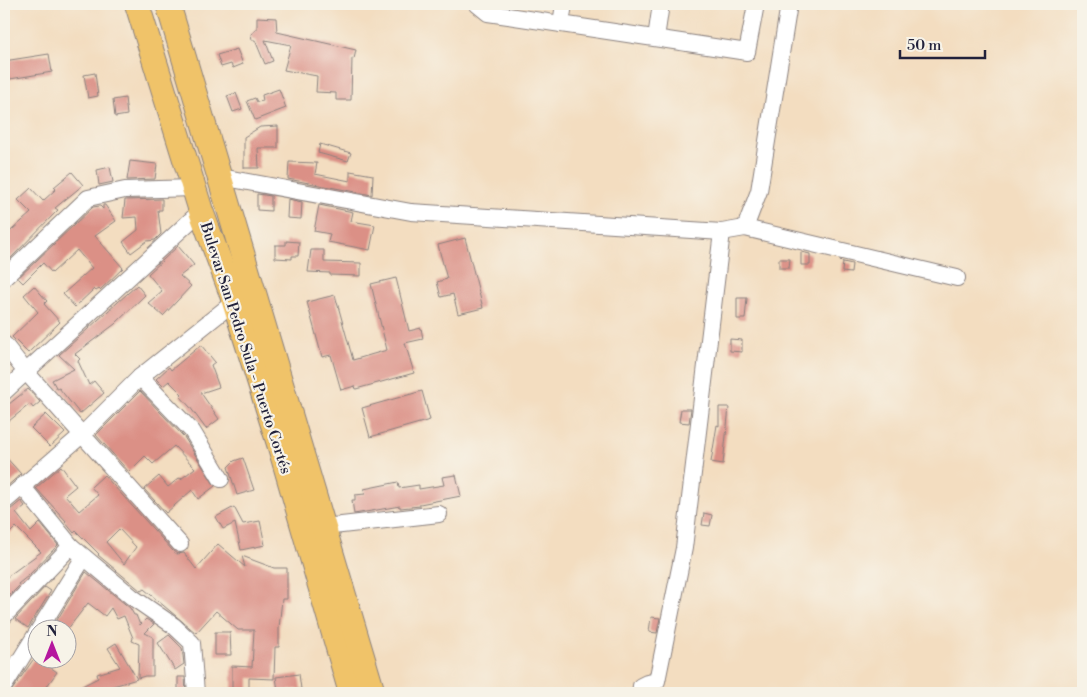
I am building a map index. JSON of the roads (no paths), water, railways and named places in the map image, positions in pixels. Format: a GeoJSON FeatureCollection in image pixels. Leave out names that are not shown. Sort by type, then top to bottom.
{"type":"FeatureCollection","features":[{"type":"Feature","properties":{"kind":"highway","name":"Bulevar San Pedro Sula - Puerto Cortés"},"geometry":{"type":"LineString","coordinates":[[137,4],[201,211],[234,302],[280,446],[351,693]]}},
{"type":"Feature","properties":{"kind":"highway","name":"Bulevar San Pedro Sula - Puerto Cortés"},"geometry":{"type":"LineString","coordinates":[[168,4],[373,693]]}},
{"type":"Feature","properties":{"kind":"street"},"geometry":{"type":"LineString","coordinates":[[477,4],[488,13],[747,52],[756,4]]}},
{"type":"Feature","properties":{"kind":"street"},"geometry":{"type":"LineString","coordinates":[[561,24],[564,4]]}},
{"type":"Feature","properties":{"kind":"street"},"geometry":{"type":"LineString","coordinates":[[656,38],[661,4]]}},
{"type":"Feature","properties":{"kind":"street"},"geometry":{"type":"LineString","coordinates":[[744,228],[759,191],[789,4]]}},
{"type":"Feature","properties":{"kind":"street"},"geometry":{"type":"LineString","coordinates":[[221,177],[411,212],[722,232],[744,228],[957,278]]}},
{"type":"Feature","properties":{"kind":"street"},"geometry":{"type":"LineString","coordinates":[[4,278],[88,198],[126,190],[194,188]]}},
{"type":"Feature","properties":{"kind":"street"},"geometry":{"type":"LineString","coordinates":[[4,392],[201,211]]}},
{"type":"Feature","properties":{"kind":"street"},"geometry":{"type":"LineString","coordinates":[[640,693],[641,686],[657,681],[684,548],[722,232]]}},
{"type":"Feature","properties":{"kind":"street"},"geometry":{"type":"LineString","coordinates":[[4,502],[82,434],[140,377],[234,302]]}},
{"type":"Feature","properties":{"kind":"street"},"geometry":{"type":"LineString","coordinates":[[4,344],[26,372],[180,544]]}},
{"type":"Feature","properties":{"kind":"street"},"geometry":{"type":"LineString","coordinates":[[140,377],[192,431],[220,479]]}},
{"type":"Feature","properties":{"kind":"street"},"geometry":{"type":"LineString","coordinates":[[22,486],[78,552],[132,597],[174,626],[192,643],[196,693]]}},
{"type":"Feature","properties":{"kind":"street"},"geometry":{"type":"LineString","coordinates":[[324,527],[439,514]]}},
{"type":"Feature","properties":{"kind":"street"},"geometry":{"type":"LineString","coordinates":[[4,616],[78,552]]}},
{"type":"Feature","properties":{"kind":"street"},"geometry":{"type":"LineString","coordinates":[[4,686],[44,619],[78,552]]}}]}
